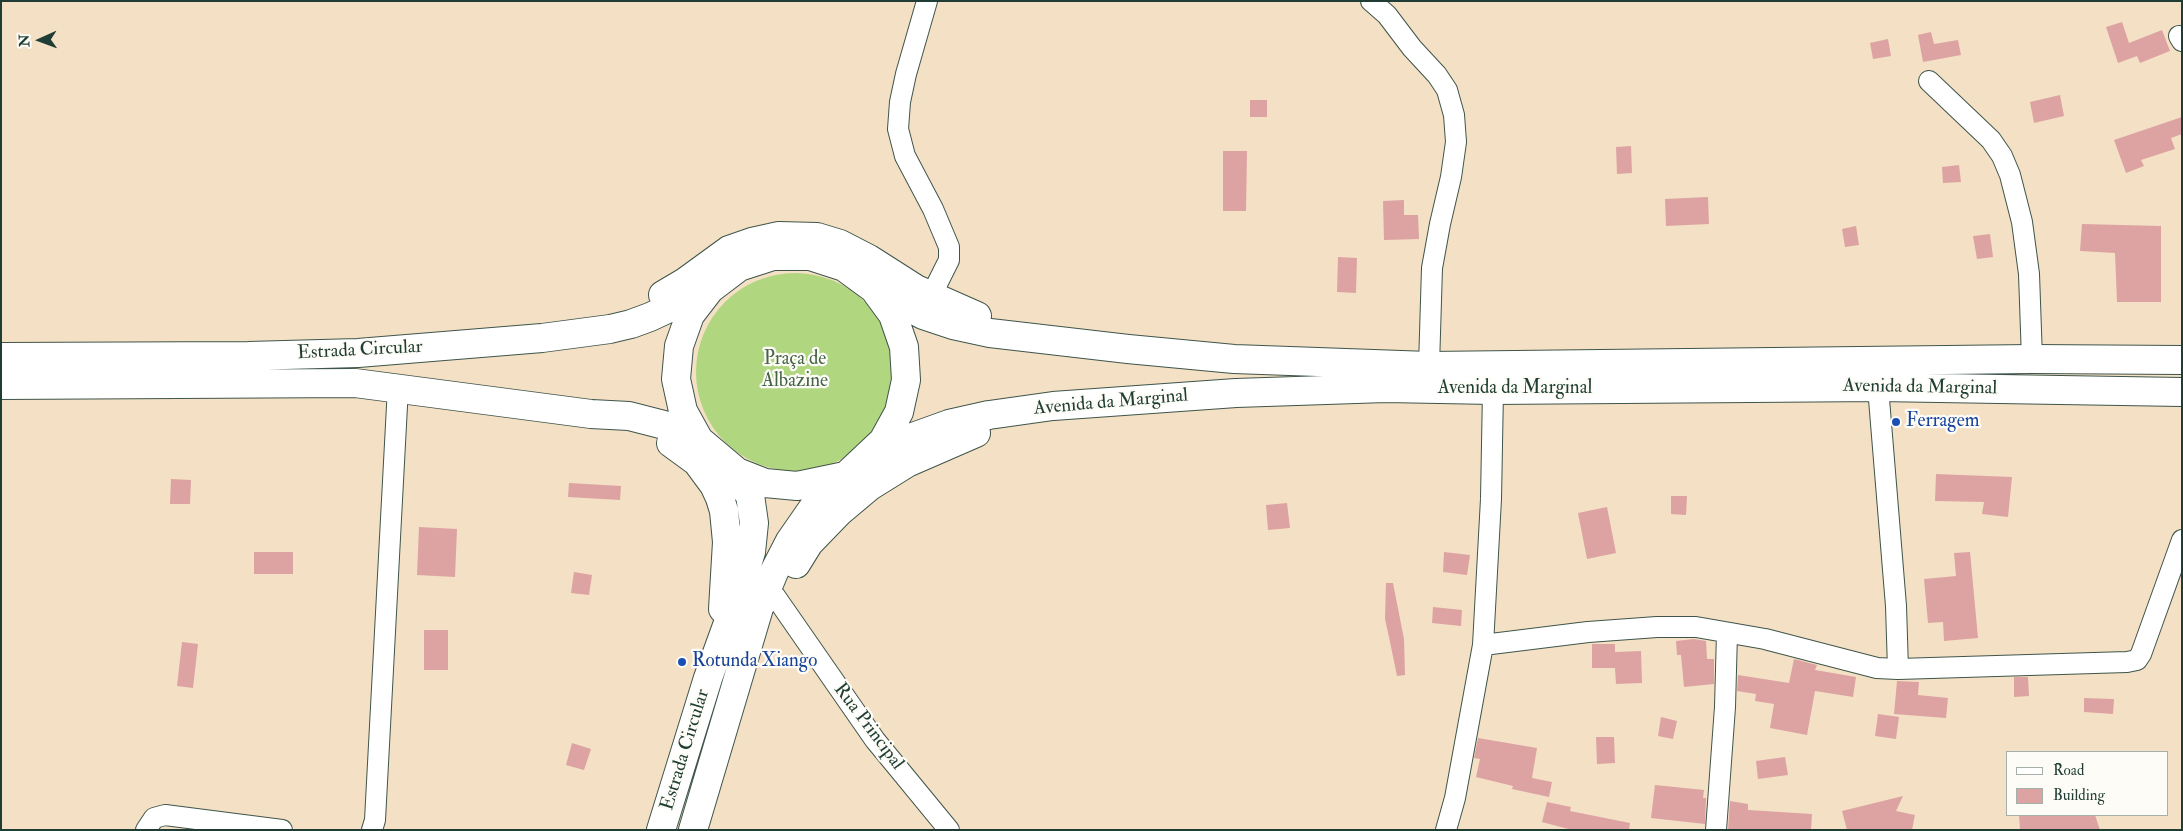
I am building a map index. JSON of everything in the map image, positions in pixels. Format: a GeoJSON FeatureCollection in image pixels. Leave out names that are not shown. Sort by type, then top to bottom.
{"type":"FeatureCollection","features":[{"type":"Feature","properties":{"kind":"main road"},"geometry":{"type":"LineString","coordinates":[[542,338],[649,303],[685,282],[729,250],[778,236],[816,237],[840,244],[870,259],[916,290],[1025,336]]}},
{"type":"Feature","properties":{"kind":"main road"},"geometry":{"type":"LineString","coordinates":[[852,470],[798,486],[765,483],[737,472],[706,446],[683,411],[676,379],[679,346],[690,315],[710,289],[739,267],[773,256],[810,256],[844,267],[874,289]]}},
{"type":"Feature","properties":{"kind":"main road","name":"Estrada Circular"},"geometry":{"type":"LineString","coordinates":[[1,357],[248,356],[358,353],[542,338],[610,329],[631,324],[710,289]]}},
{"type":"Feature","properties":{"kind":"main road","name":"Avenida da Marginal"},"geometry":{"type":"LineString","coordinates":[[874,289],[923,315],[953,325],[990,333],[1234,359],[1429,366],[2032,359],[2182,360]]}},
{"type":"Feature","properties":{"kind":"main road","name":"Estrada Circular"},"geometry":{"type":"LineString","coordinates":[[693,830],[758,608],[774,572],[790,541],[815,505],[883,441],[899,412],[906,380],[904,347],[893,315],[874,289]]}},
{"type":"Feature","properties":{"kind":"main road","name":"Estrada Circular"},"geometry":{"type":"LineString","coordinates":[[1,385],[356,383],[592,414],[629,416],[668,426],[706,446],[750,495],[754,523],[751,552],[661,830]]}},
{"type":"Feature","properties":{"kind":"main road","name":"Avenida da Marginal"},"geometry":{"type":"LineString","coordinates":[[852,470],[910,438],[949,424],[989,415],[1053,406],[1236,393],[1386,388],[1493,390],[1878,387],[2182,392]]}},
{"type":"Feature","properties":{"kind":"main road"},"geometry":{"type":"LineString","coordinates":[[735,684],[775,596],[809,543],[838,512],[870,486],[907,463],[971,434],[1053,406]]}},
{"type":"Feature","properties":{"kind":"main road"},"geometry":{"type":"LineString","coordinates":[[592,414],[636,428],[672,443],[697,462],[714,485],[724,511],[727,542],[722,638]]}},
{"type":"Feature","properties":{"kind":"street"},"geometry":{"type":"LineString","coordinates":[[927,1],[906,74],[900,102],[898,129],[905,156],[933,209],[949,247],[949,260],[931,296]]}},
{"type":"Feature","properties":{"kind":"street"},"geometry":{"type":"LineString","coordinates":[[1371,1],[1387,15],[1412,48],[1437,75],[1447,90],[1454,115],[1456,142],[1451,177],[1432,268],[1429,366]]}},
{"type":"Feature","properties":{"kind":"street"},"geometry":{"type":"LineString","coordinates":[[1929,81],[1991,140],[2002,156],[2010,175],[2022,222],[2029,274],[2032,359]]}},
{"type":"Feature","properties":{"kind":"street"},"geometry":{"type":"LineString","coordinates":[[1878,387],[1896,598],[1898,670]]}},
{"type":"Feature","properties":{"kind":"street"},"geometry":{"type":"LineString","coordinates":[[372,830],[375,820],[398,388]]}},
{"type":"Feature","properties":{"kind":"street"},"geometry":{"type":"LineString","coordinates":[[1449,829],[1483,646],[1491,499],[1493,390]]}},
{"type":"Feature","properties":{"kind":"street"},"geometry":{"type":"LineString","coordinates":[[1483,646],[1588,632],[1657,627],[1696,627],[1765,639],[1877,668],[1898,670],[2127,662],[2137,660],[2181,545]]}},
{"type":"Feature","properties":{"kind":"street","name":"Rua Principal"},"geometry":{"type":"LineString","coordinates":[[775,596],[875,740],[949,830]]}},
{"type":"Feature","properties":{"kind":"street"},"geometry":{"type":"LineString","coordinates":[[1716,830],[1725,707],[1727,633]]}},
{"type":"Feature","properties":{"kind":"street"},"geometry":{"type":"LineString","coordinates":[[146,830],[154,818],[165,815],[282,830]]}},
{"type":"Feature","properties":{"kind":"green space","name":"Praça de Albazine"},"geometry":{"type":"Polygon","coordinates":[[[795,273],[824,277],[842,285],[865,302],[882,325],[890,343],[894,372],[890,401],[882,419],[865,442],[842,459],[824,467],[795,471],[766,467],[748,459],[725,442],[708,419],[700,401],[696,372],[700,343],[708,325],[725,302],[748,285],[766,277],[795,273]]]}},
{"type":"Feature","properties":{"kind":"building"},"geometry":{"type":"Polygon","coordinates":[[[2122,22],[2129,43],[2162,30],[2170,51],[2140,63],[2137,56],[2118,63],[2106,27],[2122,22]]]}},
{"type":"Feature","properties":{"kind":"building"},"geometry":{"type":"Polygon","coordinates":[[[1931,32],[1934,44],[1958,40],[1961,55],[1923,62],[1918,35],[1931,32]]]}},
{"type":"Feature","properties":{"kind":"building"},"geometry":{"type":"Polygon","coordinates":[[[1888,39],[1891,56],[1873,59],[1870,43],[1888,39]]]}},
{"type":"Feature","properties":{"kind":"building"},"geometry":{"type":"Polygon","coordinates":[[[2060,95],[2064,116],[2034,123],[2030,102],[2060,95]]]}},
{"type":"Feature","properties":{"kind":"building"},"geometry":{"type":"Polygon","coordinates":[[[1250,100],[1267,100],[1267,117],[1250,117],[1250,100]]]}},
{"type":"Feature","properties":{"kind":"building"},"geometry":{"type":"Polygon","coordinates":[[[2182,117],[2182,134],[2171,138],[2175,149],[2141,160],[2144,166],[2126,173],[2114,140],[2182,117]]]}},
{"type":"Feature","properties":{"kind":"building"},"geometry":{"type":"Polygon","coordinates":[[[1631,146],[1632,173],[1617,174],[1616,147],[1631,146]]]}},
{"type":"Feature","properties":{"kind":"building"},"geometry":{"type":"Polygon","coordinates":[[[1223,151],[1247,151],[1246,211],[1223,211],[1223,151]]]}},
{"type":"Feature","properties":{"kind":"building"},"geometry":{"type":"Polygon","coordinates":[[[1959,165],[1961,182],[1943,183],[1942,167],[1959,165]]]}},
{"type":"Feature","properties":{"kind":"building"},"geometry":{"type":"Polygon","coordinates":[[[1708,197],[1709,224],[1666,226],[1665,199],[1708,197]]]}},
{"type":"Feature","properties":{"kind":"building"},"geometry":{"type":"Polygon","coordinates":[[[1404,200],[1404,215],[1418,215],[1419,239],[1384,240],[1383,201],[1404,200]]]}},
{"type":"Feature","properties":{"kind":"building"},"geometry":{"type":"Polygon","coordinates":[[[2082,224],[2161,226],[2161,302],[2117,302],[2115,253],[2080,251],[2082,224]]]}},
{"type":"Feature","properties":{"kind":"building"},"geometry":{"type":"Polygon","coordinates":[[[1856,226],[1859,245],[1845,247],[1842,229],[1856,226]]]}},
{"type":"Feature","properties":{"kind":"building"},"geometry":{"type":"Polygon","coordinates":[[[1990,234],[1993,257],[1977,259],[1973,236],[1990,234]]]}},
{"type":"Feature","properties":{"kind":"building"},"geometry":{"type":"Polygon","coordinates":[[[1338,257],[1357,258],[1356,293],[1337,292],[1338,257]]]}},
{"type":"Feature","properties":{"kind":"building"},"geometry":{"type":"Polygon","coordinates":[[[1936,474],[2012,477],[2008,517],[1982,514],[1984,502],[1935,501],[1936,474]]]}},
{"type":"Feature","properties":{"kind":"building"},"geometry":{"type":"Polygon","coordinates":[[[171,479],[191,480],[190,504],[170,504],[171,479]]]}},
{"type":"Feature","properties":{"kind":"building"},"geometry":{"type":"Polygon","coordinates":[[[569,483],[621,486],[620,500],[568,497],[569,483]]]}},
{"type":"Feature","properties":{"kind":"building"},"geometry":{"type":"Polygon","coordinates":[[[1671,496],[1687,496],[1686,515],[1671,514],[1671,496]]]}},
{"type":"Feature","properties":{"kind":"building"},"geometry":{"type":"Polygon","coordinates":[[[1287,503],[1290,528],[1268,530],[1266,505],[1287,503]]]}},
{"type":"Feature","properties":{"kind":"building"},"geometry":{"type":"Polygon","coordinates":[[[1607,507],[1616,553],[1587,559],[1578,513],[1607,507]]]}},
{"type":"Feature","properties":{"kind":"building"},"geometry":{"type":"Polygon","coordinates":[[[419,527],[457,529],[455,577],[417,575],[419,527]]]}},
{"type":"Feature","properties":{"kind":"building"},"geometry":{"type":"Polygon","coordinates":[[[254,552],[293,552],[293,574],[254,574],[254,552]]]}},
{"type":"Feature","properties":{"kind":"building"},"geometry":{"type":"Polygon","coordinates":[[[1444,552],[1470,555],[1467,575],[1443,572],[1444,552]]]}},
{"type":"Feature","properties":{"kind":"building"},"geometry":{"type":"Polygon","coordinates":[[[1970,552],[1978,638],[1944,641],[1943,622],[1928,623],[1924,579],[1956,576],[1954,553],[1970,552]]]}},
{"type":"Feature","properties":{"kind":"building"},"geometry":{"type":"Polygon","coordinates":[[[574,572],[592,575],[589,595],[571,593],[574,572]]]}},
{"type":"Feature","properties":{"kind":"building"},"geometry":{"type":"Polygon","coordinates":[[[1386,583],[1393,583],[1404,639],[1405,675],[1397,676],[1385,619],[1386,583]]]}},
{"type":"Feature","properties":{"kind":"building"},"geometry":{"type":"Polygon","coordinates":[[[1433,607],[1462,610],[1461,626],[1432,623],[1433,607]]]}},
{"type":"Feature","properties":{"kind":"building"},"geometry":{"type":"Polygon","coordinates":[[[424,630],[448,630],[448,670],[424,670],[424,630]]]}},
{"type":"Feature","properties":{"kind":"building"},"geometry":{"type":"Polygon","coordinates":[[[1694,639],[1706,641],[1707,659],[1714,659],[1714,684],[1684,687],[1681,655],[1677,655],[1676,641],[1694,639]]]}},
{"type":"Feature","properties":{"kind":"building"},"geometry":{"type":"Polygon","coordinates":[[[182,642],[198,644],[193,688],[177,686],[182,642]]]}},
{"type":"Feature","properties":{"kind":"building"},"geometry":{"type":"Polygon","coordinates":[[[1592,644],[1615,644],[1615,652],[1641,651],[1642,683],[1616,684],[1615,668],[1592,668],[1592,644]]]}},
{"type":"Feature","properties":{"kind":"building"},"geometry":{"type":"Polygon","coordinates":[[[1794,659],[1817,665],[1815,670],[1856,677],[1853,697],[1815,691],[1807,735],[1770,728],[1774,704],[1755,701],[1756,694],[1737,691],[1738,675],[1789,683],[1794,659]]]}},
{"type":"Feature","properties":{"kind":"building"},"geometry":{"type":"Polygon","coordinates":[[[2014,677],[2028,677],[2029,696],[2014,697],[2014,677]]]}},
{"type":"Feature","properties":{"kind":"building"},"geometry":{"type":"Polygon","coordinates":[[[1897,681],[1919,682],[1918,695],[1948,698],[1946,718],[1894,714],[1897,681]]]}},
{"type":"Feature","properties":{"kind":"building"},"geometry":{"type":"Polygon","coordinates":[[[2084,698],[2114,699],[2113,714],[2084,712],[2084,698]]]}},
{"type":"Feature","properties":{"kind":"building"},"geometry":{"type":"Polygon","coordinates":[[[1878,714],[1899,717],[1896,739],[1875,736],[1878,714]]]}},
{"type":"Feature","properties":{"kind":"building"},"geometry":{"type":"Polygon","coordinates":[[[1661,717],[1677,721],[1673,739],[1658,736],[1661,717]]]}},
{"type":"Feature","properties":{"kind":"building"},"geometry":{"type":"Polygon","coordinates":[[[1596,737],[1614,737],[1615,763],[1597,764],[1596,737]]]}},
{"type":"Feature","properties":{"kind":"building"},"geometry":{"type":"Polygon","coordinates":[[[1478,738],[1537,748],[1532,778],[1552,782],[1549,797],[1512,789],[1513,786],[1476,777],[1480,759],[1474,758],[1478,738]]]}},
{"type":"Feature","properties":{"kind":"building"},"geometry":{"type":"Polygon","coordinates":[[[572,743],[591,749],[584,770],[566,765],[572,743]]]}},
{"type":"Feature","properties":{"kind":"building"},"geometry":{"type":"Polygon","coordinates":[[[1785,757],[1788,775],[1758,779],[1756,761],[1785,757]]]}},
{"type":"Feature","properties":{"kind":"building"},"geometry":{"type":"Polygon","coordinates":[[[1655,785],[1704,790],[1703,798],[1706,798],[1705,824],[1651,818],[1655,785]]]}},
{"type":"Feature","properties":{"kind":"building"},"geometry":{"type":"Polygon","coordinates":[[[1903,796],[1896,811],[1915,815],[1912,830],[1847,830],[1842,811],[1903,796]]]}},
{"type":"Feature","properties":{"kind":"building"},"geometry":{"type":"Polygon","coordinates":[[[1730,801],[1748,804],[1748,810],[1812,814],[1811,830],[1728,830],[1730,801]]]}},
{"type":"Feature","properties":{"kind":"building"},"geometry":{"type":"Polygon","coordinates":[[[1547,802],[1571,807],[1570,811],[1630,823],[1629,830],[1572,830],[1542,822],[1547,802]]]}},
{"type":"Feature","properties":{"kind":"building"},"geometry":{"type":"Polygon","coordinates":[[[2019,816],[2095,816],[2100,830],[2020,830],[2019,816]]]}},
{"type":"Feature","properties":{"kind":"place","name":"Ferragem"},"geometry":{"type":"Point","coordinates":[1896,422]}},
{"type":"Feature","properties":{"kind":"place","name":"Rotunda Xiango"},"geometry":{"type":"Point","coordinates":[682,662]}}]}
